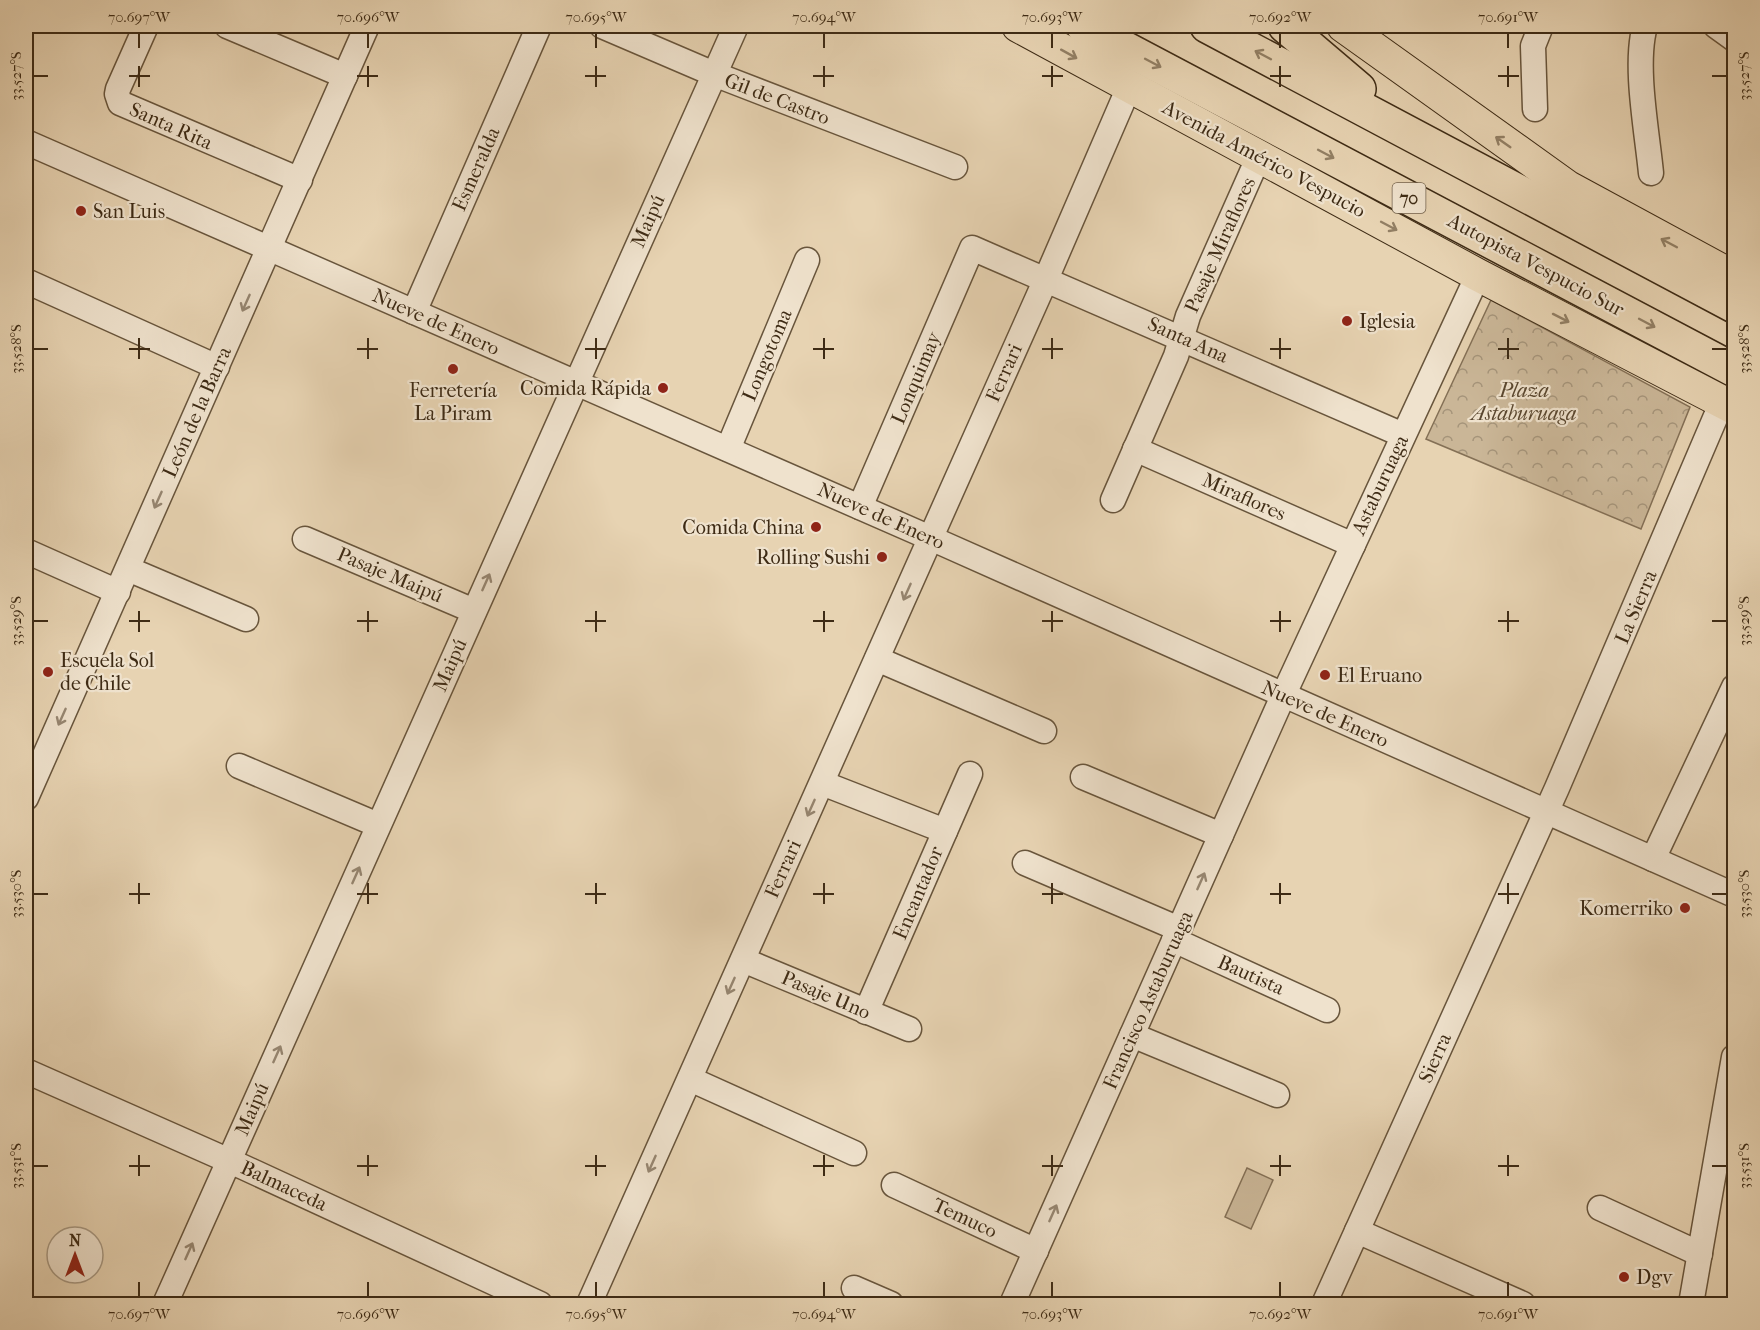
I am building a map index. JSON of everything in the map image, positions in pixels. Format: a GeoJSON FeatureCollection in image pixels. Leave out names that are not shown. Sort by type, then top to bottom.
{"type":"FeatureCollection","features":[{"type":"Feature","properties":{"kind":"highway","name":"Autopista Vespucio Sur"},"geometry":{"type":"LineString","coordinates":[[1083,26],[1734,370]]}},
{"type":"Feature","properties":{"kind":"highway"},"geometry":{"type":"LineString","coordinates":[[1207,26],[1734,306]]}},
{"type":"Feature","properties":{"kind":"highway"},"geometry":{"type":"LineString","coordinates":[[1286,26],[1327,64],[1426,142]]}},
{"type":"Feature","properties":{"kind":"main road","name":"Avenida Américo Vespucio"},"geometry":{"type":"LineString","coordinates":[[1018,26],[1478,274],[1728,405]]}},
{"type":"Feature","properties":{"kind":"main road"},"geometry":{"type":"LineString","coordinates":[[1343,26],[1569,187],[1730,273]]}},
{"type":"Feature","properties":{"kind":"street","name":"Santa Rita"},"geometry":{"type":"LineString","coordinates":[[146,26],[118,89],[120,103],[300,180]]}},
{"type":"Feature","properties":{"kind":"street"},"geometry":{"type":"LineString","coordinates":[[227,26],[345,76]]}},
{"type":"Feature","properties":{"kind":"street","name":"León de la Barra"},"geometry":{"type":"LineString","coordinates":[[26,798],[367,26]]}},
{"type":"Feature","properties":{"kind":"street","name":"Esmeralda"},"geometry":{"type":"LineString","coordinates":[[414,312],[539,26]]}},
{"type":"Feature","properties":{"kind":"street","name":"Maipú"},"geometry":{"type":"LineString","coordinates":[[165,1305],[736,26]]}},
{"type":"Feature","properties":{"kind":"street"},"geometry":{"type":"LineString","coordinates":[[1535,109],[1533,46],[1541,26]]}},
{"type":"Feature","properties":{"kind":"street"},"geometry":{"type":"LineString","coordinates":[[1646,26],[1642,39],[1641,62],[1651,173]]}},
{"type":"Feature","properties":{"kind":"street"},"geometry":{"type":"LineString","coordinates":[[1716,26],[1734,39]]}},
{"type":"Feature","properties":{"kind":"street","name":"Gil de Castro"},"geometry":{"type":"LineString","coordinates":[[610,27],[714,74],[955,167]]}},
{"type":"Feature","properties":{"kind":"street","name":"Ferrari"},"geometry":{"type":"LineString","coordinates":[[589,1305],[1046,279],[1129,87]]}},
{"type":"Feature","properties":{"kind":"street","name":"Nueve de Enero"},"geometry":{"type":"LineString","coordinates":[[26,142],[931,538],[1734,895]]}},
{"type":"Feature","properties":{"kind":"street","name":"Pasaje Miraflores"},"geometry":{"type":"LineString","coordinates":[[1113,500],[1182,338],[1188,316],[1259,156]]}},
{"type":"Feature","properties":{"kind":"street","name":"Santa Ana"},"geometry":{"type":"LineString","coordinates":[[972,248],[1403,435]]}},
{"type":"Feature","properties":{"kind":"street","name":"Lonquimay"},"geometry":{"type":"LineString","coordinates":[[860,507],[972,248]]}},
{"type":"Feature","properties":{"kind":"street","name":"Longotoma"},"geometry":{"type":"LineString","coordinates":[[728,449],[807,260]]}},
{"type":"Feature","properties":{"kind":"street","name":"Astaburuaga"},"geometry":{"type":"LineString","coordinates":[[1283,696],[1478,274]]}},
{"type":"Feature","properties":{"kind":"street"},"geometry":{"type":"LineString","coordinates":[[26,281],[218,367]]}},
{"type":"Feature","properties":{"kind":"street","name":"La Sierra"},"geometry":{"type":"LineString","coordinates":[[1546,811],[1728,405]]}},
{"type":"Feature","properties":{"kind":"street","name":"Miraflores"},"geometry":{"type":"LineString","coordinates":[[1135,449],[1353,544]]}},
{"type":"Feature","properties":{"kind":"street","name":"Pasaje Maipú"},"geometry":{"type":"LineString","coordinates":[[305,539],[474,611]]}},
{"type":"Feature","properties":{"kind":"street"},"geometry":{"type":"LineString","coordinates":[[26,551],[117,592]]}},
{"type":"Feature","properties":{"kind":"street"},"geometry":{"type":"LineString","coordinates":[[128,568],[246,620]]}},
{"type":"Feature","properties":{"kind":"street"},"geometry":{"type":"LineString","coordinates":[[877,659],[1044,731]]}},
{"type":"Feature","properties":{"kind":"street"},"geometry":{"type":"LineString","coordinates":[[1653,859],[1734,687]]}},
{"type":"Feature","properties":{"kind":"street","name":"Francisco Astaburuaga"},"geometry":{"type":"LineString","coordinates":[[1012,1305],[1283,696]]}},
{"type":"Feature","properties":{"kind":"street"},"geometry":{"type":"LineString","coordinates":[[239,766],[378,825]]}},
{"type":"Feature","properties":{"kind":"street","name":"Encantador"},"geometry":{"type":"LineString","coordinates":[[866,1011],[969,774]]}},
{"type":"Feature","properties":{"kind":"street"},"geometry":{"type":"LineString","coordinates":[[1083,777],[1221,835]]}},
{"type":"Feature","properties":{"kind":"street"},"geometry":{"type":"LineString","coordinates":[[822,783],[945,831]]}},
{"type":"Feature","properties":{"kind":"street","name":"Sierra"},"geometry":{"type":"LineString","coordinates":[[1324,1305],[1546,811]]}},
{"type":"Feature","properties":{"kind":"street","name":"Bautista"},"geometry":{"type":"LineString","coordinates":[[1025,863],[1327,1010]]}},
{"type":"Feature","properties":{"kind":"street","name":"Pasaje Uno"},"geometry":{"type":"LineString","coordinates":[[743,960],[909,1029]]}},
{"type":"Feature","properties":{"kind":"street"},"geometry":{"type":"LineString","coordinates":[[1132,1035],[1277,1095]]}},
{"type":"Feature","properties":{"kind":"street"},"geometry":{"type":"LineString","coordinates":[[1691,1305],[1734,1057]]}},
{"type":"Feature","properties":{"kind":"street","name":"Balmaceda"},"geometry":{"type":"LineString","coordinates":[[26,1071],[229,1161],[540,1305]]}},
{"type":"Feature","properties":{"kind":"street"},"geometry":{"type":"LineString","coordinates":[[690,1079],[854,1153]]}},
{"type":"Feature","properties":{"kind":"street","name":"Temuco"},"geometry":{"type":"LineString","coordinates":[[894,1185],[1036,1251]]}},
{"type":"Feature","properties":{"kind":"street"},"geometry":{"type":"LineString","coordinates":[[1600,1208],[1700,1254]]}},
{"type":"Feature","properties":{"kind":"street"},"geometry":{"type":"LineString","coordinates":[[1357,1231],[1523,1305]]}},
{"type":"Feature","properties":{"kind":"street"},"geometry":{"type":"LineString","coordinates":[[854,1287],[891,1305]]}},
{"type":"Feature","properties":{"kind":"green space","name":"Plaza Astaburuaga"},"geometry":{"type":"Polygon","coordinates":[[[1491,300],[1690,407],[1641,529],[1426,439],[1491,300]]]}},
{"type":"Feature","properties":{"kind":"green space"},"geometry":{"type":"Polygon","coordinates":[[[1247,1168],[1273,1180],[1251,1229],[1225,1217],[1247,1168]]]}},
{"type":"Feature","properties":{"kind":"place","name":"San Luis"},"geometry":{"type":"Point","coordinates":[81,211]}},
{"type":"Feature","properties":{"kind":"place","name":"Iglesia"},"geometry":{"type":"Point","coordinates":[1347,321]}},
{"type":"Feature","properties":{"kind":"place","name":"Ferretería La Piram"},"geometry":{"type":"Point","coordinates":[453,369]}},
{"type":"Feature","properties":{"kind":"place","name":"Comida Rápida"},"geometry":{"type":"Point","coordinates":[663,388]}},
{"type":"Feature","properties":{"kind":"place","name":"Comida China"},"geometry":{"type":"Point","coordinates":[816,527]}},
{"type":"Feature","properties":{"kind":"place","name":"Rolling Sushi"},"geometry":{"type":"Point","coordinates":[882,557]}},
{"type":"Feature","properties":{"kind":"place","name":"Escuela Sol de Chile"},"geometry":{"type":"Point","coordinates":[48,672]}},
{"type":"Feature","properties":{"kind":"place","name":"El Eruano"},"geometry":{"type":"Point","coordinates":[1325,675]}},
{"type":"Feature","properties":{"kind":"place","name":"Komerriko"},"geometry":{"type":"Point","coordinates":[1685,908]}},
{"type":"Feature","properties":{"kind":"place","name":"Dgv"},"geometry":{"type":"Point","coordinates":[1624,1277]}}]}
